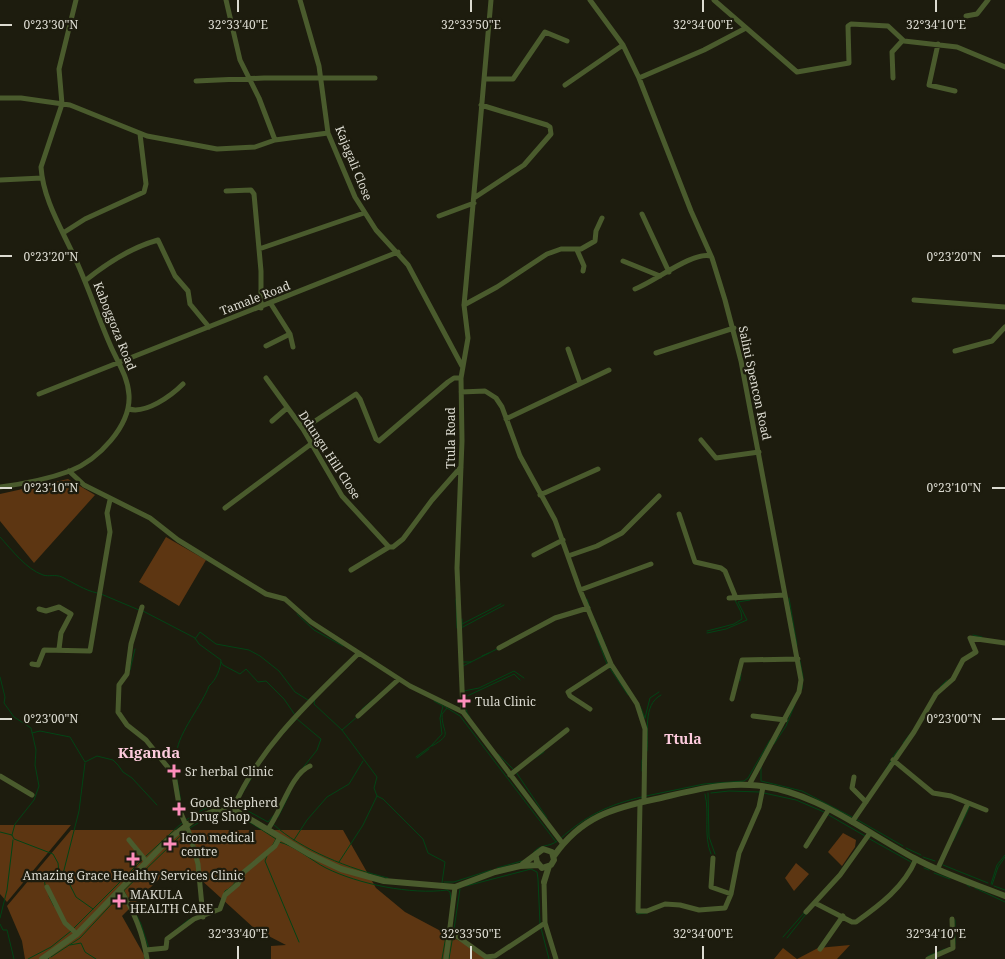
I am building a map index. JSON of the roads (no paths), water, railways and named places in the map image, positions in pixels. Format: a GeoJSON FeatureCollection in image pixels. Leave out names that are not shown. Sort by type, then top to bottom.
{"type":"FeatureCollection","features":[{"type":"Feature","properties":{"kind":"street"},"geometry":{"type":"LineString","coordinates":[[62,104],[60,69],[76,0]]}},
{"type":"Feature","properties":{"kind":"street"},"geometry":{"type":"LineString","coordinates":[[226,0],[240,60],[259,98],[275,140]]}},
{"type":"Feature","properties":{"kind":"street","name":"Kajagali Close"},"geometry":{"type":"LineString","coordinates":[[300,0],[321,77],[328,132],[364,213],[376,230],[408,265],[462,366]]}},
{"type":"Feature","properties":{"kind":"street","name":"Ttula Road"},"geometry":{"type":"LineString","coordinates":[[463,712],[457,568],[461,467],[461,378],[468,338],[464,305],[492,0]]}},
{"type":"Feature","properties":{"kind":"street","name":"Salini Spencon Road"},"geometry":{"type":"LineString","coordinates":[[590,0],[623,45],[639,78],[687,202],[711,256],[734,328],[798,660],[800,686],[749,785]]}},
{"type":"Feature","properties":{"kind":"street"},"geometry":{"type":"LineString","coordinates":[[714,0],[797,72],[849,63],[849,24],[888,26],[903,40],[957,48],[1005,67]]}},
{"type":"Feature","properties":{"kind":"street"},"geometry":{"type":"LineString","coordinates":[[966,16],[977,14],[988,0]]}},
{"type":"Feature","properties":{"kind":"street"},"geometry":{"type":"LineString","coordinates":[[639,78],[704,50],[746,28]]}},
{"type":"Feature","properties":{"kind":"street"},"geometry":{"type":"LineString","coordinates":[[484,79],[513,79],[545,32],[567,41]]}},
{"type":"Feature","properties":{"kind":"street"},"geometry":{"type":"LineString","coordinates":[[893,78],[892,52],[903,40]]}},
{"type":"Feature","properties":{"kind":"street"},"geometry":{"type":"LineString","coordinates":[[938,44],[929,85],[955,91]]}},
{"type":"Feature","properties":{"kind":"street"},"geometry":{"type":"LineString","coordinates":[[565,85],[623,45]]}},
{"type":"Feature","properties":{"kind":"street"},"geometry":{"type":"LineString","coordinates":[[196,81],[321,77],[375,78]]}},
{"type":"Feature","properties":{"kind":"street"},"geometry":{"type":"LineString","coordinates":[[0,98],[21,98],[79,107],[140,134],[217,150],[255,147],[275,140],[328,132]]}},
{"type":"Feature","properties":{"kind":"street","name":"Kaboggoza Road"},"geometry":{"type":"LineString","coordinates":[[62,104],[41,167],[45,195],[86,280],[119,362],[129,392],[129,409]]}},
{"type":"Feature","properties":{"kind":"street"},"geometry":{"type":"LineString","coordinates":[[439,216],[474,201],[524,165],[551,134],[550,127],[547,125],[481,105]]}},
{"type":"Feature","properties":{"kind":"street"},"geometry":{"type":"LineString","coordinates":[[63,233],[86,219],[144,192],[146,184],[140,134]]}},
{"type":"Feature","properties":{"kind":"street"},"geometry":{"type":"LineString","coordinates":[[0,180],[42,178]]}},
{"type":"Feature","properties":{"kind":"street"},"geometry":{"type":"LineString","coordinates":[[226,191],[247,189],[253,192],[259,249],[261,308]]}},
{"type":"Feature","properties":{"kind":"street"},"geometry":{"type":"LineString","coordinates":[[259,249],[364,213]]}},
{"type":"Feature","properties":{"kind":"street"},"geometry":{"type":"LineString","coordinates":[[642,214],[670,272]]}},
{"type":"Feature","properties":{"kind":"street"},"geometry":{"type":"LineString","coordinates":[[464,305],[498,288],[547,254],[562,249],[577,250],[595,241],[596,231],[602,218]]}},
{"type":"Feature","properties":{"kind":"street"},"geometry":{"type":"LineString","coordinates":[[86,280],[108,264],[158,240],[175,276],[188,291],[190,304],[209,327]]}},
{"type":"Feature","properties":{"kind":"street"},"geometry":{"type":"LineString","coordinates":[[577,250],[584,266],[583,271]]}},
{"type":"Feature","properties":{"kind":"street","name":"Tamale Road"},"geometry":{"type":"LineString","coordinates":[[40,394],[261,308],[398,252]]}},
{"type":"Feature","properties":{"kind":"street"},"geometry":{"type":"LineString","coordinates":[[635,289],[652,283],[660,276],[692,259],[707,255],[711,256]]}},
{"type":"Feature","properties":{"kind":"street"},"geometry":{"type":"LineString","coordinates":[[623,261],[660,276]]}},
{"type":"Feature","properties":{"kind":"street"},"geometry":{"type":"LineString","coordinates":[[914,300],[1005,307]]}},
{"type":"Feature","properties":{"kind":"street"},"geometry":{"type":"LineString","coordinates":[[271,304],[290,334],[293,347]]}},
{"type":"Feature","properties":{"kind":"street"},"geometry":{"type":"LineString","coordinates":[[955,351],[992,341],[1005,327]]}},
{"type":"Feature","properties":{"kind":"street"},"geometry":{"type":"LineString","coordinates":[[656,353],[734,328]]}},
{"type":"Feature","properties":{"kind":"street"},"geometry":{"type":"LineString","coordinates":[[266,346],[290,334]]}},
{"type":"Feature","properties":{"kind":"street"},"geometry":{"type":"LineString","coordinates":[[568,350],[580,383]]}},
{"type":"Feature","properties":{"kind":"street"},"geometry":{"type":"LineString","coordinates":[[506,419],[609,370]]}},
{"type":"Feature","properties":{"kind":"street","name":"Ddungu Hill Close"},"geometry":{"type":"LineString","coordinates":[[266,378],[303,429],[342,496],[389,547]]}},
{"type":"Feature","properties":{"kind":"street"},"geometry":{"type":"LineString","coordinates":[[303,429],[356,394],[360,399],[376,439],[379,441],[448,382],[461,378]]}},
{"type":"Feature","properties":{"kind":"street"},"geometry":{"type":"LineString","coordinates":[[0,487],[69,471],[83,464],[105,445],[123,424],[129,409],[141,410],[173,393],[183,384]]}},
{"type":"Feature","properties":{"kind":"street"},"geometry":{"type":"LineString","coordinates":[[461,392],[480,390],[490,393],[496,398],[520,456],[555,520],[580,590],[611,664],[637,704],[643,718],[646,729],[638,911],[647,911],[661,905],[675,904],[699,910],[722,909],[728,903],[731,894],[740,854],[759,807],[762,787]]}},
{"type":"Feature","properties":{"kind":"street"},"geometry":{"type":"LineString","coordinates":[[272,420],[288,408]]}},
{"type":"Feature","properties":{"kind":"street"},"geometry":{"type":"LineString","coordinates":[[701,440],[716,458],[759,452]]}},
{"type":"Feature","properties":{"kind":"street"},"geometry":{"type":"LineString","coordinates":[[225,508],[311,444]]}},
{"type":"Feature","properties":{"kind":"street"},"geometry":{"type":"LineString","coordinates":[[351,570],[389,547],[393,547],[403,539],[432,500],[461,467]]}},
{"type":"Feature","properties":{"kind":"street"},"geometry":{"type":"LineString","coordinates":[[540,495],[598,469]]}},
{"type":"Feature","properties":{"kind":"street"},"geometry":{"type":"LineString","coordinates":[[69,471],[84,485],[110,500],[150,518],[178,540],[266,594],[285,599],[311,622],[358,654],[444,705],[463,712],[562,844]]}},
{"type":"Feature","properties":{"kind":"street"},"geometry":{"type":"LineString","coordinates":[[568,556],[596,546],[622,533],[659,496]]}},
{"type":"Feature","properties":{"kind":"street"},"geometry":{"type":"LineString","coordinates":[[32,664],[38,665],[42,651],[59,649],[90,652],[110,532],[107,513],[110,500]]}},
{"type":"Feature","properties":{"kind":"street"},"geometry":{"type":"LineString","coordinates":[[679,514],[695,562],[724,571],[736,598]]}},
{"type":"Feature","properties":{"kind":"street"},"geometry":{"type":"LineString","coordinates":[[534,556],[563,540]]}},
{"type":"Feature","properties":{"kind":"street"},"geometry":{"type":"LineString","coordinates":[[580,590],[651,564]]}},
{"type":"Feature","properties":{"kind":"street"},"geometry":{"type":"LineString","coordinates":[[729,598],[785,595]]}},
{"type":"Feature","properties":{"kind":"street"},"geometry":{"type":"LineString","coordinates":[[39,609],[46,611],[59,607],[71,614],[61,632],[59,649]]}},
{"type":"Feature","properties":{"kind":"street"},"geometry":{"type":"LineString","coordinates":[[498,648],[555,618],[588,608]]}},
{"type":"Feature","properties":{"kind":"street"},"geometry":{"type":"LineString","coordinates":[[141,609],[131,644],[128,674],[119,685],[118,712],[127,725],[146,740],[154,753],[171,770],[185,826],[198,864],[203,917]]}},
{"type":"Feature","properties":{"kind":"street"},"geometry":{"type":"LineString","coordinates":[[852,822],[914,732],[936,694],[953,678],[963,660],[976,652],[970,638],[1005,643]]}},
{"type":"Feature","properties":{"kind":"street"},"geometry":{"type":"LineString","coordinates":[[233,809],[243,785],[268,748],[358,654]]}},
{"type":"Feature","properties":{"kind":"street"},"geometry":{"type":"LineString","coordinates":[[732,699],[742,660],[798,660]]}},
{"type":"Feature","properties":{"kind":"street"},"geometry":{"type":"LineString","coordinates":[[590,709],[570,696],[568,692],[611,664]]}},
{"type":"Feature","properties":{"kind":"street"},"geometry":{"type":"LineString","coordinates":[[358,716],[399,679]]}},
{"type":"Feature","properties":{"kind":"street"},"geometry":{"type":"LineString","coordinates":[[753,716],[784,720]]}},
{"type":"Feature","properties":{"kind":"street"},"geometry":{"type":"LineString","coordinates":[[510,775],[567,730]]}},
{"type":"Feature","properties":{"kind":"street"},"geometry":{"type":"LineString","coordinates":[[893,760],[933,793],[951,796],[986,810]]}},
{"type":"Feature","properties":{"kind":"street"},"geometry":{"type":"LineString","coordinates":[[268,828],[283,806],[297,776],[310,766]]}},
{"type":"Feature","properties":{"kind":"street"},"geometry":{"type":"LineString","coordinates":[[0,776],[32,795]]}},
{"type":"Feature","properties":{"kind":"street"},"geometry":{"type":"LineString","coordinates":[[854,777],[852,788],[866,802]]}},
{"type":"Feature","properties":{"kind":"street"},"geometry":{"type":"LineString","coordinates":[[552,853],[595,817],[620,806],[707,788],[749,785],[784,790],[852,822],[916,859],[1005,896]]}},
{"type":"Feature","properties":{"kind":"street"},"geometry":{"type":"LineString","coordinates":[[938,868],[968,803]]}},
{"type":"Feature","properties":{"kind":"street"},"geometry":{"type":"LineString","coordinates":[[42,959],[77,934],[185,826],[207,813],[233,809],[309,854],[357,874],[410,885],[455,887],[495,872],[520,866],[543,866],[554,862],[552,853]]}},
{"type":"Feature","properties":{"kind":"street"},"geometry":{"type":"LineString","coordinates":[[806,846],[829,810]]}},
{"type":"Feature","properties":{"kind":"street"},"geometry":{"type":"LineString","coordinates":[[806,912],[840,875],[870,833]]}},
{"type":"Feature","properties":{"kind":"street"},"geometry":{"type":"LineString","coordinates":[[146,950],[166,948],[167,939],[194,919],[203,917],[223,907],[225,895],[238,884],[244,872],[275,846],[280,837]]}},
{"type":"Feature","properties":{"kind":"street"},"geometry":{"type":"LineString","coordinates":[[129,840],[147,862]]}},
{"type":"Feature","properties":{"kind":"street"},"geometry":{"type":"LineString","coordinates":[[520,866],[536,857],[539,851],[552,853]]}},
{"type":"Feature","properties":{"kind":"street"},"geometry":{"type":"LineString","coordinates":[[536,857],[543,866],[546,923],[556,959]]}},
{"type":"Feature","properties":{"kind":"street"},"geometry":{"type":"LineString","coordinates":[[713,858],[711,887],[731,894]]}},
{"type":"Feature","properties":{"kind":"street"},"geometry":{"type":"LineString","coordinates":[[815,903],[852,922],[856,922],[889,897],[907,878],[916,859]]}},
{"type":"Feature","properties":{"kind":"street"},"geometry":{"type":"LineString","coordinates":[[47,887],[65,923],[77,934]]}},
{"type":"Feature","properties":{"kind":"street"},"geometry":{"type":"LineString","coordinates":[[446,959],[455,887]]}},
{"type":"Feature","properties":{"kind":"street"},"geometry":{"type":"LineString","coordinates":[[120,889],[133,910],[146,950],[147,959]]}},
{"type":"Feature","properties":{"kind":"street"},"geometry":{"type":"LineString","coordinates":[[820,949],[843,916]]}},
{"type":"Feature","properties":{"kind":"street"},"geometry":{"type":"LineString","coordinates":[[928,959],[953,948],[952,919]]}},
{"type":"Feature","properties":{"kind":"street"},"geometry":{"type":"LineString","coordinates":[[451,929],[458,937],[486,958],[495,956],[546,923]]}},
{"type":"Feature","properties":{"kind":"waterway"},"geometry":{"type":"LineString","coordinates":[[0,537],[20,559],[37,572],[45,576],[62,577],[97,593]]}},
{"type":"Feature","properties":{"kind":"waterway"},"geometry":{"type":"LineString","coordinates":[[101,594],[139,610]]}},
{"type":"Feature","properties":{"kind":"waterway"},"geometry":{"type":"LineString","coordinates":[[789,598],[797,645]]}},
{"type":"Feature","properties":{"kind":"waterway"},"geometry":{"type":"LineString","coordinates":[[456,599],[457,628]]}},
{"type":"Feature","properties":{"kind":"waterway"},"geometry":{"type":"LineString","coordinates":[[587,599],[590,608]]}},
{"type":"Feature","properties":{"kind":"waterway"},"geometry":{"type":"LineString","coordinates":[[707,631],[734,624],[742,619],[735,600]]}},
{"type":"Feature","properties":{"kind":"waterway"},"geometry":{"type":"LineString","coordinates":[[707,633],[726,629],[747,620],[738,602],[750,600]]}},
{"type":"Feature","properties":{"kind":"waterway"},"geometry":{"type":"LineString","coordinates":[[462,624],[501,604]]}},
{"type":"Feature","properties":{"kind":"waterway"},"geometry":{"type":"LineString","coordinates":[[463,627],[504,605]]}},
{"type":"Feature","properties":{"kind":"waterway"},"geometry":{"type":"LineString","coordinates":[[143,611],[195,638],[199,644],[221,660],[218,674],[209,686],[186,727],[178,744],[177,751]]}},
{"type":"Feature","properties":{"kind":"waterway"},"geometry":{"type":"LineString","coordinates":[[297,614],[314,630],[343,646]]}},
{"type":"Feature","properties":{"kind":"waterway"},"geometry":{"type":"LineString","coordinates":[[462,619],[462,628]]}},
{"type":"Feature","properties":{"kind":"waterway"},"geometry":{"type":"LineString","coordinates":[[595,620],[607,649]]}},
{"type":"Feature","properties":{"kind":"waterway"},"geometry":{"type":"LineString","coordinates":[[195,639],[200,632],[216,644],[249,650],[279,671],[295,692],[308,700]]}},
{"type":"Feature","properties":{"kind":"waterway"},"geometry":{"type":"LineString","coordinates":[[596,635],[607,664]]}},
{"type":"Feature","properties":{"kind":"waterway"},"geometry":{"type":"LineString","coordinates":[[973,635],[982,637]]}},
{"type":"Feature","properties":{"kind":"waterway"},"geometry":{"type":"LineString","coordinates":[[130,670],[135,649]]}},
{"type":"Feature","properties":{"kind":"waterway"},"geometry":{"type":"LineString","coordinates":[[463,666],[497,649]]}},
{"type":"Feature","properties":{"kind":"waterway"},"geometry":{"type":"LineString","coordinates":[[482,656],[489,653]]}},
{"type":"Feature","properties":{"kind":"waterway"},"geometry":{"type":"LineString","coordinates":[[800,661],[803,677],[802,689]]}},
{"type":"Feature","properties":{"kind":"waterway"},"geometry":{"type":"LineString","coordinates":[[221,662],[240,674],[246,669],[258,682],[266,681],[284,699],[295,715]]}},
{"type":"Feature","properties":{"kind":"waterway"},"geometry":{"type":"LineString","coordinates":[[463,662],[471,662]]}},
{"type":"Feature","properties":{"kind":"waterway"},"geometry":{"type":"LineString","coordinates":[[609,667],[628,695]]}},
{"type":"Feature","properties":{"kind":"waterway"},"geometry":{"type":"LineString","coordinates":[[464,691],[479,688],[514,671],[524,678]]}},
{"type":"Feature","properties":{"kind":"waterway"},"geometry":{"type":"LineString","coordinates":[[465,697],[514,674],[520,680]]}},
{"type":"Feature","properties":{"kind":"waterway"},"geometry":{"type":"LineString","coordinates":[[740,681],[741,674]]}},
{"type":"Feature","properties":{"kind":"waterway"},"geometry":{"type":"LineString","coordinates":[[0,677],[5,697],[4,703],[14,717],[31,728],[36,750],[35,765],[39,786],[34,800],[15,824],[12,835]]}},
{"type":"Feature","properties":{"kind":"waterway"},"geometry":{"type":"LineString","coordinates":[[940,687],[947,680]]}},
{"type":"Feature","properties":{"kind":"waterway"},"geometry":{"type":"LineString","coordinates":[[645,718],[650,698],[659,692]]}},
{"type":"Feature","properties":{"kind":"waterway"},"geometry":{"type":"LineString","coordinates":[[647,751],[649,712],[651,705],[661,695]]}},
{"type":"Feature","properties":{"kind":"waterway"},"geometry":{"type":"LineString","coordinates":[[315,699],[314,704],[342,730],[377,777],[374,788],[377,796],[383,799],[423,839],[428,853],[445,862],[442,883]]}},
{"type":"Feature","properties":{"kind":"waterway"},"geometry":{"type":"LineString","coordinates":[[362,709],[374,699]]}},
{"type":"Feature","properties":{"kind":"waterway"},"geometry":{"type":"LineString","coordinates":[[465,700],[467,713],[470,717]]}},
{"type":"Feature","properties":{"kind":"waterway"},"geometry":{"type":"LineString","coordinates":[[416,757],[431,746],[442,734],[440,718],[443,706],[434,701]]}},
{"type":"Feature","properties":{"kind":"waterway"},"geometry":{"type":"LineString","coordinates":[[774,744],[786,726],[795,704]]}},
{"type":"Feature","properties":{"kind":"waterway"},"geometry":{"type":"LineString","coordinates":[[432,746],[445,736],[442,714],[447,708],[444,706]]}},
{"type":"Feature","properties":{"kind":"waterway"},"geometry":{"type":"LineString","coordinates":[[640,706],[645,718]]}},
{"type":"Feature","properties":{"kind":"waterway"},"geometry":{"type":"LineString","coordinates":[[447,708],[460,716],[556,842]]}},
{"type":"Feature","properties":{"kind":"waterway"},"geometry":{"type":"LineString","coordinates":[[342,730],[357,717]]}},
{"type":"Feature","properties":{"kind":"waterway"},"geometry":{"type":"LineString","coordinates":[[297,719],[321,739],[317,750],[291,783],[281,807],[268,822],[237,805],[268,750],[297,719]]}},
{"type":"Feature","properties":{"kind":"waterway"},"geometry":{"type":"LineString","coordinates":[[32,733],[40,731],[70,737],[85,762],[97,756],[113,760],[157,805]]}},
{"type":"Feature","properties":{"kind":"waterway"},"geometry":{"type":"LineString","coordinates":[[903,743],[910,734]]}},
{"type":"Feature","properties":{"kind":"waterway"},"geometry":{"type":"LineString","coordinates":[[646,796],[704,784],[744,781],[748,778],[770,740]]}},
{"type":"Feature","properties":{"kind":"waterway"},"geometry":{"type":"LineString","coordinates":[[417,758],[429,749]]}},
{"type":"Feature","properties":{"kind":"waterway"},"geometry":{"type":"LineString","coordinates":[[893,757],[898,750]]}},
{"type":"Feature","properties":{"kind":"waterway"},"geometry":{"type":"LineString","coordinates":[[535,758],[544,752]]}},
{"type":"Feature","properties":{"kind":"waterway"},"geometry":{"type":"LineString","coordinates":[[498,754],[513,769]]}},
{"type":"Feature","properties":{"kind":"waterway"},"geometry":{"type":"LineString","coordinates":[[642,760],[642,771]]}},
{"type":"Feature","properties":{"kind":"waterway"},"geometry":{"type":"LineString","coordinates":[[294,840],[307,820],[327,797],[349,784],[363,761]]}},
{"type":"Feature","properties":{"kind":"waterway"},"geometry":{"type":"LineString","coordinates":[[884,772],[891,761]]}},
{"type":"Feature","properties":{"kind":"waterway"},"geometry":{"type":"LineString","coordinates":[[63,874],[79,811],[85,763]]}},
{"type":"Feature","properties":{"kind":"waterway"},"geometry":{"type":"LineString","coordinates":[[167,763],[176,774],[181,802]]}},
{"type":"Feature","properties":{"kind":"waterway"},"geometry":{"type":"LineString","coordinates":[[761,767],[761,781],[802,791],[852,817]]}},
{"type":"Feature","properties":{"kind":"waterway"},"geometry":{"type":"LineString","coordinates":[[516,772],[547,818]]}},
{"type":"Feature","properties":{"kind":"waterway"},"geometry":{"type":"LineString","coordinates":[[711,793],[729,791],[760,792]]}},
{"type":"Feature","properties":{"kind":"waterway"},"geometry":{"type":"LineString","coordinates":[[278,817],[290,793]]}},
{"type":"Feature","properties":{"kind":"waterway"},"geometry":{"type":"LineString","coordinates":[[708,793],[709,837],[715,854]]}},
{"type":"Feature","properties":{"kind":"waterway"},"geometry":{"type":"LineString","coordinates":[[764,793],[796,800],[824,812]]}},
{"type":"Feature","properties":{"kind":"waterway"},"geometry":{"type":"LineString","coordinates":[[705,794],[707,839],[711,854]]}},
{"type":"Feature","properties":{"kind":"waterway"},"geometry":{"type":"LineString","coordinates":[[339,862],[363,825],[377,796]]}},
{"type":"Feature","properties":{"kind":"waterway"},"geometry":{"type":"LineString","coordinates":[[560,839],[588,817],[619,803],[642,797]]}},
{"type":"Feature","properties":{"kind":"waterway"},"geometry":{"type":"LineString","coordinates":[[186,820],[204,809],[229,804],[235,800]]}},
{"type":"Feature","properties":{"kind":"waterway"},"geometry":{"type":"LineString","coordinates":[[953,841],[970,806]]}},
{"type":"Feature","properties":{"kind":"waterway"},"geometry":{"type":"LineString","coordinates":[[231,814],[251,823],[276,839],[270,849],[248,866],[234,884],[225,891],[222,906],[214,912],[204,913],[196,849],[188,829],[208,817],[231,814]]}},
{"type":"Feature","properties":{"kind":"waterway"},"geometry":{"type":"LineString","coordinates":[[827,814],[865,836]]}},
{"type":"Feature","properties":{"kind":"waterway"},"geometry":{"type":"LineString","coordinates":[[856,819],[903,846]]}},
{"type":"Feature","properties":{"kind":"waterway"},"geometry":{"type":"LineString","coordinates":[[145,857],[182,823]]}},
{"type":"Feature","properties":{"kind":"waterway"},"geometry":{"type":"LineString","coordinates":[[273,824],[297,842],[312,850],[342,864],[388,878]]}},
{"type":"Feature","properties":{"kind":"waterway"},"geometry":{"type":"LineString","coordinates":[[186,831],[194,847],[197,859],[202,915],[188,920],[166,938],[167,947],[149,949],[141,924],[124,891],[186,831]]}},
{"type":"Feature","properties":{"kind":"waterway"},"geometry":{"type":"LineString","coordinates":[[0,832],[12,835],[14,839],[53,854],[58,863],[59,873],[66,877],[76,897],[93,909]]}},
{"type":"Feature","properties":{"kind":"waterway"},"geometry":{"type":"LineString","coordinates":[[868,838],[911,862]]}},
{"type":"Feature","properties":{"kind":"waterway"},"geometry":{"type":"LineString","coordinates":[[0,918],[7,890],[13,840]]}},
{"type":"Feature","properties":{"kind":"waterway"},"geometry":{"type":"LineString","coordinates":[[533,853],[539,848],[557,841]]}},
{"type":"Feature","properties":{"kind":"waterway"},"geometry":{"type":"LineString","coordinates":[[279,842],[297,850],[326,868],[353,879],[385,887],[417,891],[447,890]]}},
{"type":"Feature","properties":{"kind":"waterway"},"geometry":{"type":"LineString","coordinates":[[906,848],[921,855]]}},
{"type":"Feature","properties":{"kind":"waterway"},"geometry":{"type":"LineString","coordinates":[[991,884],[997,865],[1005,855]]}},
{"type":"Feature","properties":{"kind":"waterway"},"geometry":{"type":"LineString","coordinates":[[267,856],[265,861],[299,942]]}},
{"type":"Feature","properties":{"kind":"waterway"},"geometry":{"type":"LineString","coordinates":[[923,857],[935,861]]}},
{"type":"Feature","properties":{"kind":"waterway"},"geometry":{"type":"LineString","coordinates":[[992,885],[998,867],[1005,857]]}},
{"type":"Feature","properties":{"kind":"waterway"},"geometry":{"type":"LineString","coordinates":[[74,928],[142,860]]}},
{"type":"Feature","properties":{"kind":"waterway"},"geometry":{"type":"LineString","coordinates":[[497,868],[522,861]]}},
{"type":"Feature","properties":{"kind":"waterway"},"geometry":{"type":"LineString","coordinates":[[943,865],[988,883]]}},
{"type":"Feature","properties":{"kind":"waterway"},"geometry":{"type":"LineString","coordinates":[[924,868],[929,870]]}},
{"type":"Feature","properties":{"kind":"waterway"},"geometry":{"type":"LineString","coordinates":[[466,886],[531,869],[537,872],[540,924]]}},
{"type":"Feature","properties":{"kind":"waterway"},"geometry":{"type":"LineString","coordinates":[[444,882],[454,882],[491,870]]}},
{"type":"Feature","properties":{"kind":"waterway"},"geometry":{"type":"LineString","coordinates":[[934,873],[950,879]]}},
{"type":"Feature","properties":{"kind":"waterway"},"geometry":{"type":"LineString","coordinates":[[44,876],[45,885]]}},
{"type":"Feature","properties":{"kind":"waterway"},"geometry":{"type":"LineString","coordinates":[[994,886],[1005,890]]}},
{"type":"Feature","properties":{"kind":"waterway"},"geometry":{"type":"LineString","coordinates":[[975,888],[1005,902]]}},
{"type":"Feature","properties":{"kind":"waterway"},"geometry":{"type":"LineString","coordinates":[[454,929],[460,889]]}},
{"type":"Feature","properties":{"kind":"waterway"},"geometry":{"type":"LineString","coordinates":[[447,890],[450,892],[451,900]]}},
{"type":"Feature","properties":{"kind":"waterway"},"geometry":{"type":"LineString","coordinates":[[51,957],[80,938],[120,895],[123,898]]}},
{"type":"Feature","properties":{"kind":"waterway"},"geometry":{"type":"LineString","coordinates":[[49,896],[54,906]]}},
{"type":"Feature","properties":{"kind":"waterway"},"geometry":{"type":"LineString","coordinates":[[637,914],[647,913]]}},
{"type":"Feature","properties":{"kind":"waterway"},"geometry":{"type":"LineString","coordinates":[[783,937],[804,913]]}},
{"type":"Feature","properties":{"kind":"waterway"},"geometry":{"type":"LineString","coordinates":[[787,938],[806,914]]}},
{"type":"Feature","properties":{"kind":"waterway"},"geometry":{"type":"LineString","coordinates":[[955,920],[955,944]]}},
{"type":"Feature","properties":{"kind":"waterway"},"geometry":{"type":"LineString","coordinates":[[0,924],[3,930],[7,930],[14,959]]}},
{"type":"Feature","properties":{"kind":"waterway"},"geometry":{"type":"LineString","coordinates":[[541,928],[549,959]]}},
{"type":"Feature","properties":{"kind":"waterway"},"geometry":{"type":"LineString","coordinates":[[28,959],[51,947],[71,931]]}},
{"type":"Feature","properties":{"kind":"waterway"},"geometry":{"type":"LineString","coordinates":[[449,959],[453,935]]}},
{"type":"Feature","properties":{"kind":"waterway"},"geometry":{"type":"LineString","coordinates":[[442,959],[446,936]]}},
{"type":"Feature","properties":{"kind":"waterway"},"geometry":{"type":"LineString","coordinates":[[70,945],[81,943],[85,952],[96,959]]}},
{"type":"Feature","properties":{"kind":"waterway"},"geometry":{"type":"LineString","coordinates":[[928,956],[945,949]]}},
{"type":"Feature","properties":{"kind":"place","name":"Tula Clinic"},"geometry":{"type":"Point","coordinates":[464,701]}},
{"type":"Feature","properties":{"kind":"place","name":"Sr herbal Clinic"},"geometry":{"type":"Point","coordinates":[174,771]}},
{"type":"Feature","properties":{"kind":"place","name":"Good Shepherd Drug Shop"},"geometry":{"type":"Point","coordinates":[179,809]}},
{"type":"Feature","properties":{"kind":"place","name":"Icon medical centre"},"geometry":{"type":"Point","coordinates":[170,844]}},
{"type":"Feature","properties":{"kind":"place","name":"Amazing Grace Healthy Services Clinic"},"geometry":{"type":"Point","coordinates":[133,859]}},
{"type":"Feature","properties":{"kind":"place","name":"MAKULA HEALTH CARE"},"geometry":{"type":"Point","coordinates":[119,901]}},
{"type":"Feature","properties":{"kind":"district","name":"Ttula"},"geometry":{"type":"Point","coordinates":[683,738]}},
{"type":"Feature","properties":{"kind":"district","name":"Kiganda"},"geometry":{"type":"Point","coordinates":[149,752]}}]}
